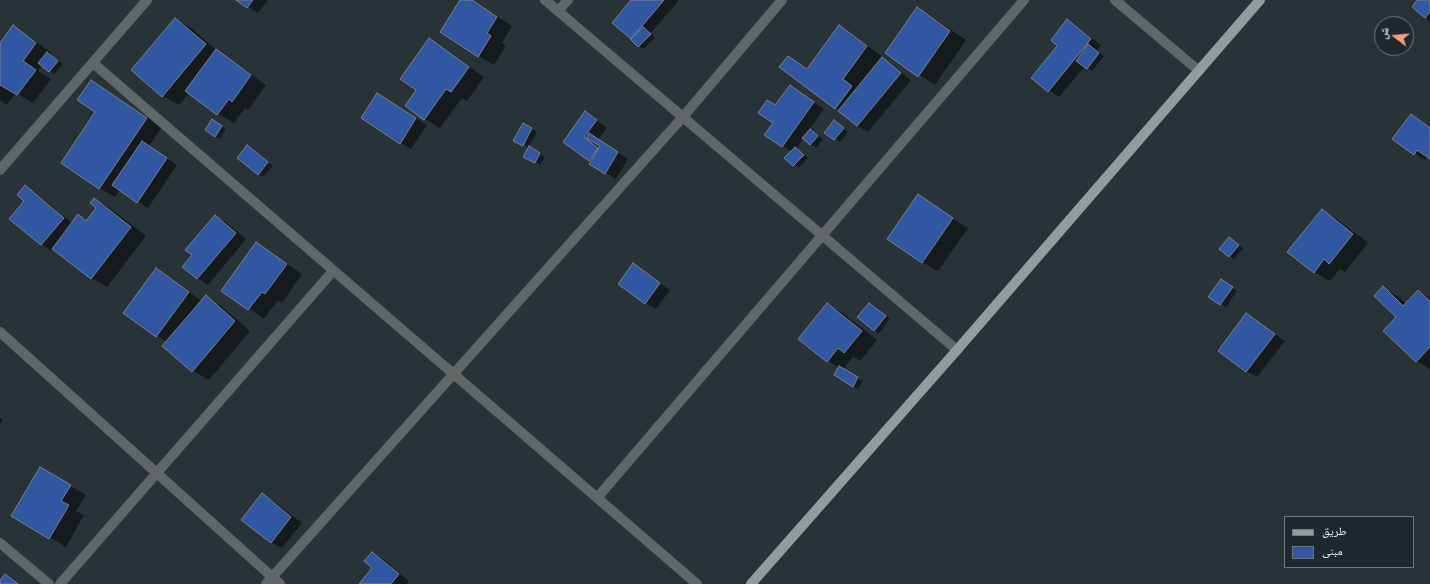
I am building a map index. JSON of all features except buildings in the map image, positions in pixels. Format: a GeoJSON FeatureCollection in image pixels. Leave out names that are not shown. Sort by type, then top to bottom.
{"type":"FeatureCollection","features":[{"type":"Feature","properties":{"kind":"main road"},"geometry":{"type":"LineString","coordinates":[[751,584],[958,350],[1260,0]]}},
{"type":"Feature","properties":{"kind":"street"},"geometry":{"type":"LineString","coordinates":[[0,170],[147,0]]}},
{"type":"Feature","properties":{"kind":"street"},"geometry":{"type":"LineString","coordinates":[[545,0],[682,118],[958,350]]}},
{"type":"Feature","properties":{"kind":"street"},"geometry":{"type":"LineString","coordinates":[[558,11],[568,0]]}},
{"type":"Feature","properties":{"kind":"street"},"geometry":{"type":"LineString","coordinates":[[0,332],[156,473],[273,582],[453,374],[682,118],[782,0]]}},
{"type":"Feature","properties":{"kind":"street"},"geometry":{"type":"LineString","coordinates":[[597,498],[1024,0]]}},
{"type":"Feature","properties":{"kind":"street"},"geometry":{"type":"LineString","coordinates":[[1115,0],[1199,71]]}},
{"type":"Feature","properties":{"kind":"street"},"geometry":{"type":"LineString","coordinates":[[93,63],[697,584]]}},
{"type":"Feature","properties":{"kind":"street"},"geometry":{"type":"LineString","coordinates":[[60,584],[333,270]]}},
{"type":"Feature","properties":{"kind":"street"},"geometry":{"type":"LineString","coordinates":[[0,543],[49,584]]}}]}
